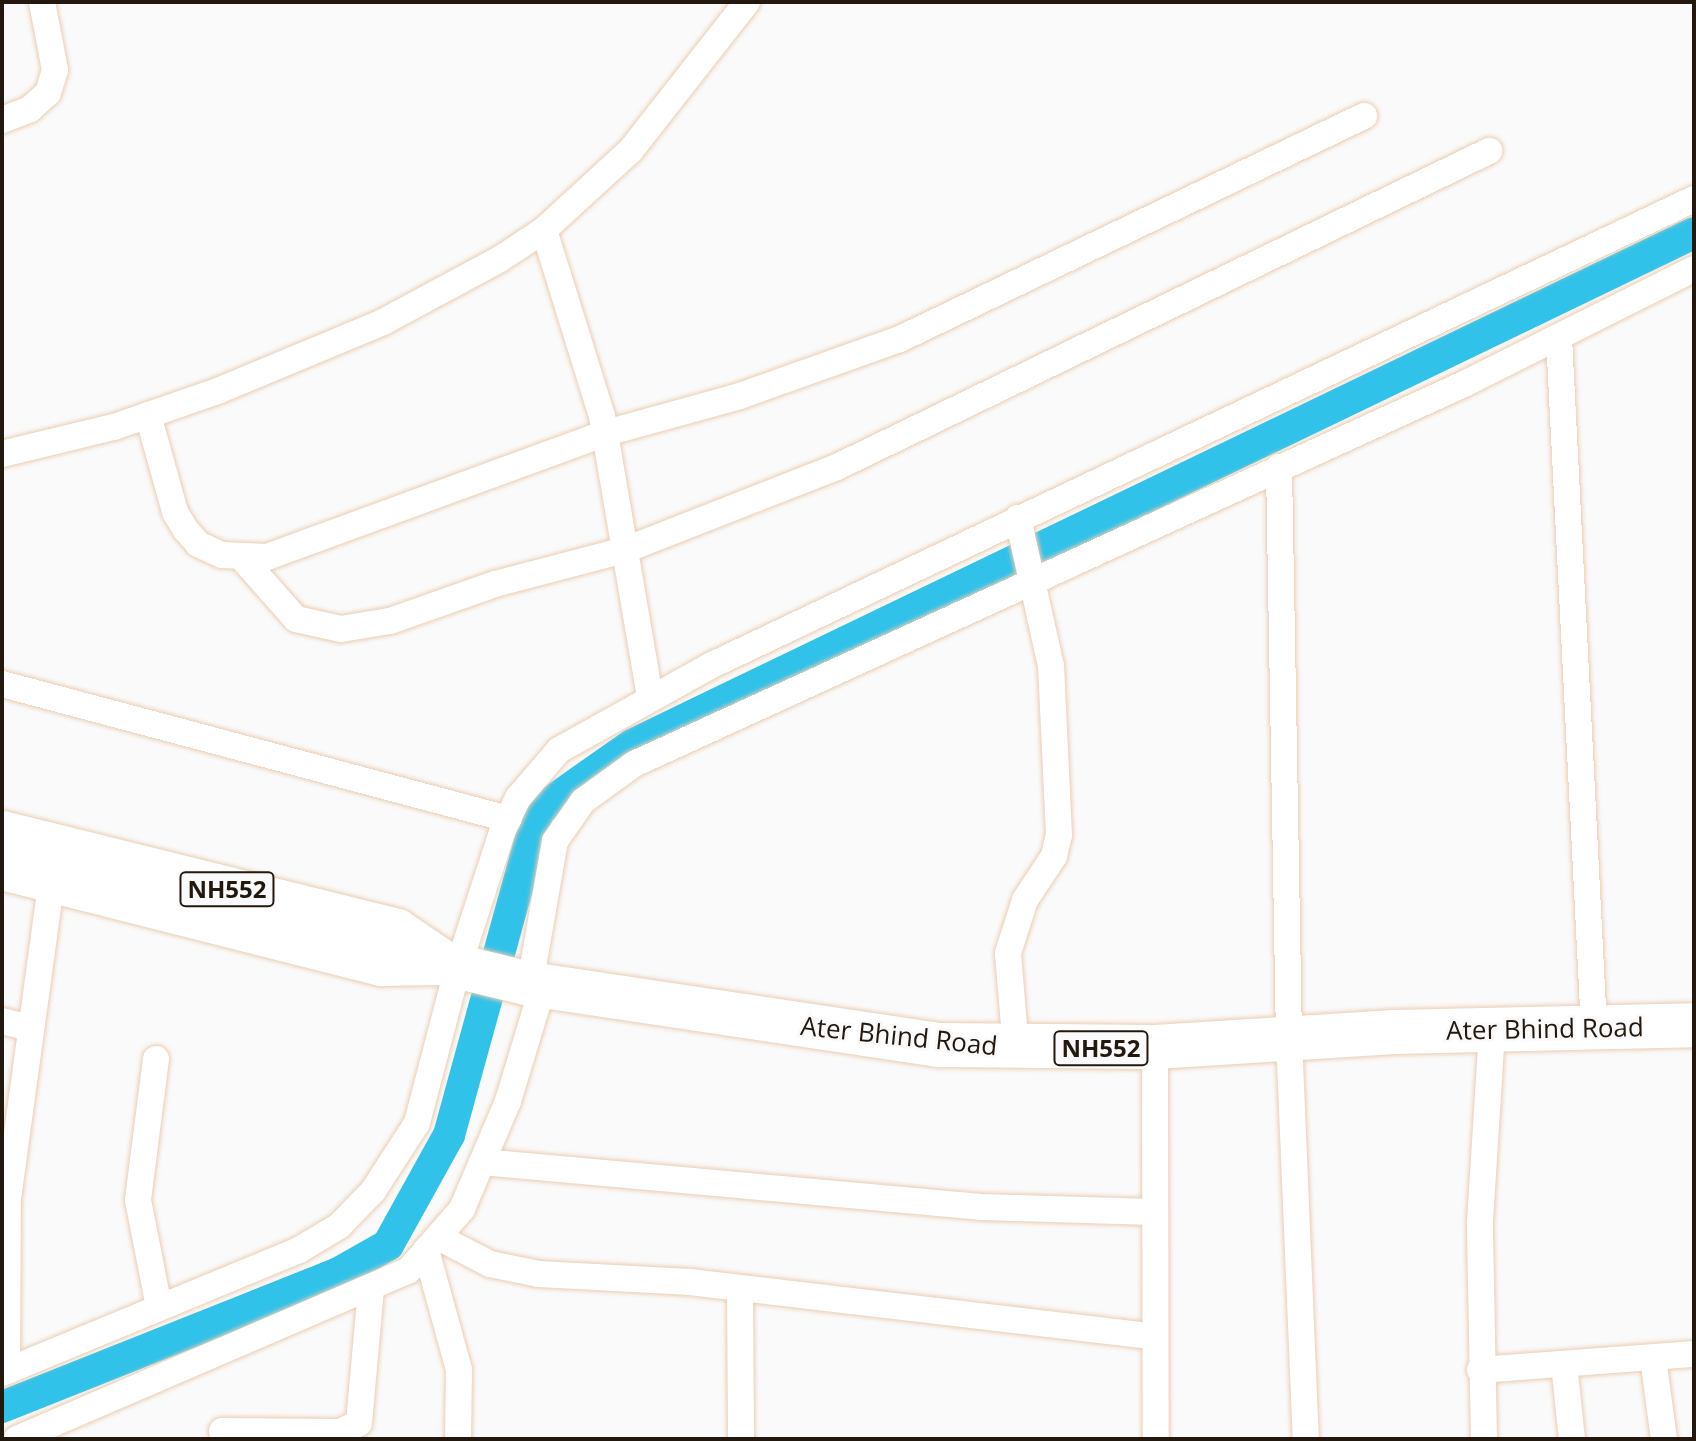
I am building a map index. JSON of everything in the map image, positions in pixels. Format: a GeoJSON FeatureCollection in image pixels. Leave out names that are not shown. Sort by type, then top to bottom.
{"type":"FeatureCollection","features":[{"type":"Feature","properties":{"kind":"highway","name":"Ater Bhind Road"},"geometry":{"type":"LineString","coordinates":[[2,833],[397,931],[455,966]]}},
{"type":"Feature","properties":{"kind":"highway","name":"Ater Bhind Road"},"geometry":{"type":"LineString","coordinates":[[2,868],[382,964],[455,966],[529,983],[911,1042],[1016,1049],[1155,1047],[1289,1038],[1694,1025]]}},
{"type":"Feature","properties":{"kind":"street"},"geometry":{"type":"LineString","coordinates":[[2,120],[30,109],[48,93],[55,70],[42,2]]}},
{"type":"Feature","properties":{"kind":"street"},"geometry":{"type":"LineString","coordinates":[[2,454],[148,415],[383,322],[544,230],[631,150],[747,2]]}},
{"type":"Feature","properties":{"kind":"street"},"geometry":{"type":"LineString","coordinates":[[165,541],[198,544],[242,558],[267,557],[606,433],[740,396],[900,339],[1364,116]]}},
{"type":"Feature","properties":{"kind":"street"},"geometry":{"type":"LineString","coordinates":[[242,558],[296,619],[341,629],[390,621],[495,584],[625,550],[826,472],[1489,151]]}},
{"type":"Feature","properties":{"kind":"street"},"geometry":{"type":"LineString","coordinates":[[52,879],[8,1199],[4,1267],[4,1372],[299,1250],[339,1226],[373,1191],[417,1123],[455,966],[508,819],[538,769],[559,750],[650,697],[1018,518],[1694,199]]}},
{"type":"Feature","properties":{"kind":"street"},"geometry":{"type":"LineString","coordinates":[[544,230],[606,433],[650,697]]}},
{"type":"Feature","properties":{"kind":"street"},"geometry":{"type":"LineString","coordinates":[[17,1439],[408,1271],[432,1244],[462,1209],[508,1101],[555,841],[583,801],[668,745],[1279,467],[1559,337],[1694,269]]}},
{"type":"Feature","properties":{"kind":"street"},"geometry":{"type":"LineString","coordinates":[[1559,337],[1594,1029]]}},
{"type":"Feature","properties":{"kind":"street"},"geometry":{"type":"LineString","coordinates":[[148,415],[175,512],[198,544]]}},
{"type":"Feature","properties":{"kind":"street"},"geometry":{"type":"LineString","coordinates":[[1279,467],[1289,1038],[1306,1439]]}},
{"type":"Feature","properties":{"kind":"street"},"geometry":{"type":"LineString","coordinates":[[1016,1049],[1008,953],[1025,900],[1054,856],[1059,835],[1051,666],[1035,578],[1018,518]]}},
{"type":"Feature","properties":{"kind":"street"},"geometry":{"type":"LineString","coordinates":[[2,684],[508,819]]}},
{"type":"Feature","properties":{"kind":"street"},"geometry":{"type":"LineString","coordinates":[[2,1021],[30,1028]]}},
{"type":"Feature","properties":{"kind":"street"},"geometry":{"type":"LineString","coordinates":[[1484,1439],[1480,1370],[1480,1222],[1492,1031]]}},
{"type":"Feature","properties":{"kind":"street"},"geometry":{"type":"LineString","coordinates":[[1155,1047],[1153,1336],[1156,1439]]}},
{"type":"Feature","properties":{"kind":"street"},"geometry":{"type":"LineString","coordinates":[[156,1059],[138,1200],[159,1307]]}},
{"type":"Feature","properties":{"kind":"street"},"geometry":{"type":"LineString","coordinates":[[482,1162],[981,1207],[1153,1212]]}},
{"type":"Feature","properties":{"kind":"street"},"geometry":{"type":"LineString","coordinates":[[432,1244],[514,1270],[740,1289],[1153,1336]]}},
{"type":"Feature","properties":{"kind":"street"},"geometry":{"type":"LineString","coordinates":[[432,1244],[459,1370],[458,1439]]}},
{"type":"Feature","properties":{"kind":"street"},"geometry":{"type":"LineString","coordinates":[[222,1431],[340,1432],[359,1423],[371,1288]]}},
{"type":"Feature","properties":{"kind":"street"},"geometry":{"type":"LineString","coordinates":[[740,1289],[741,1439]]}},
{"type":"Feature","properties":{"kind":"street"},"geometry":{"type":"LineString","coordinates":[[1480,1370],[1694,1354]]}},
{"type":"Feature","properties":{"kind":"street"},"geometry":{"type":"LineString","coordinates":[[1653,1358],[1664,1439]]}},
{"type":"Feature","properties":{"kind":"street"},"geometry":{"type":"LineString","coordinates":[[1564,1364],[1572,1439]]}},
{"type":"Feature","properties":{"kind":"waterway"},"geometry":{"type":"LineString","coordinates":[[2,1407],[337,1274],[388,1245],[449,1135],[538,811],[632,745],[1694,233]]}}]}
